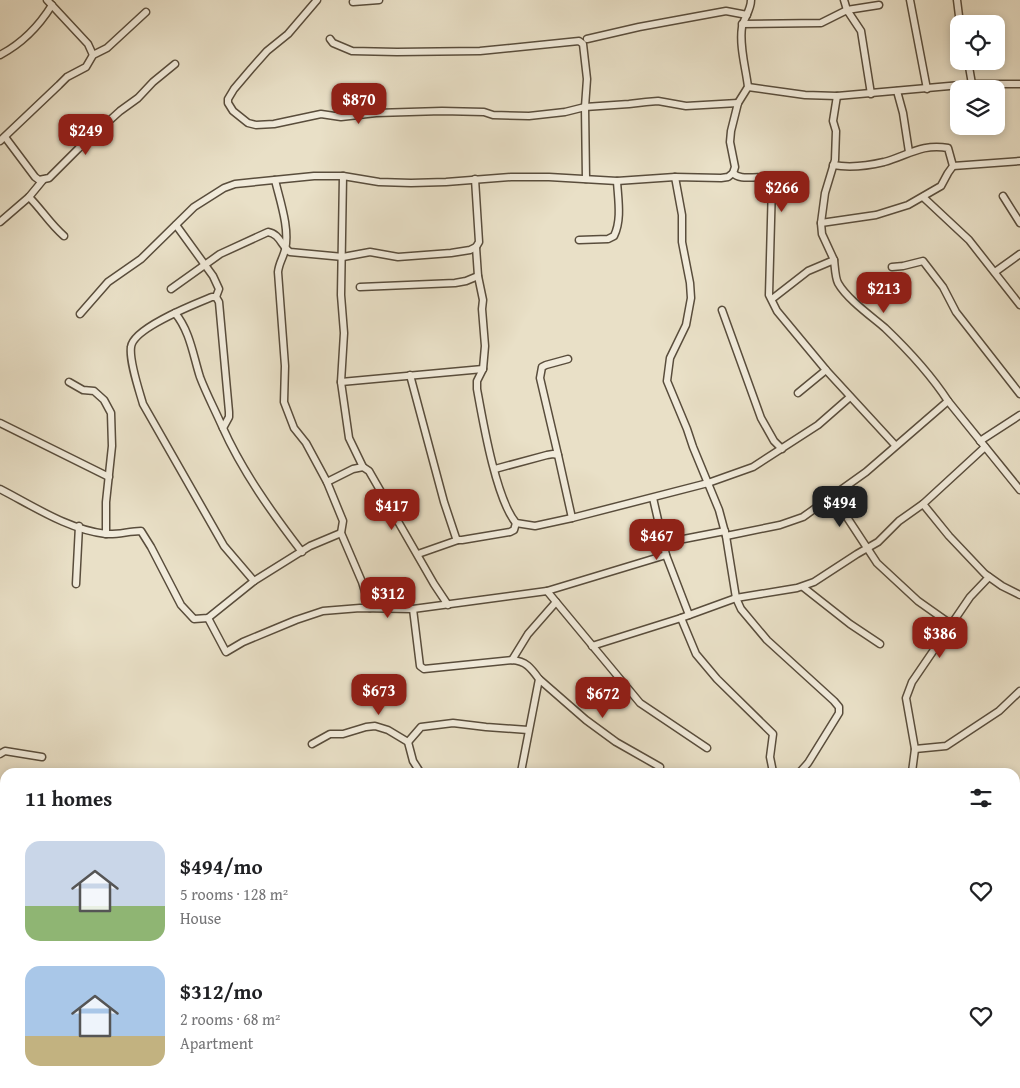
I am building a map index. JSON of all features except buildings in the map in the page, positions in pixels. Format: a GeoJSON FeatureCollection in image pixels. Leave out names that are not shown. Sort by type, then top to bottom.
{"type":"FeatureCollection","features":[{"type":"Feature","properties":{"kind":"street"},"geometry":{"type":"LineString","coordinates":[[317,0],[288,34],[267,51],[234,89],[228,99],[228,103],[233,111],[248,122],[256,125],[274,124],[321,114],[341,117],[376,113],[442,111],[529,116],[565,112],[584,107],[658,101],[686,106],[738,103]]}},
{"type":"Feature","properties":{"kind":"street"},"geometry":{"type":"LineString","coordinates":[[353,2],[379,0]]}},
{"type":"Feature","properties":{"kind":"street"},"geometry":{"type":"LineString","coordinates":[[80,314],[108,282],[141,259],[194,207],[224,188],[235,184],[314,176],[343,176],[379,182],[446,182],[475,179],[549,177],[617,181],[675,177],[728,177],[736,167],[730,142],[731,131],[738,103],[748,88],[742,49],[742,24],[751,0]]}},
{"type":"Feature","properties":{"kind":"street"},"geometry":{"type":"LineString","coordinates":[[844,0],[847,10],[861,31],[871,94]]}},
{"type":"Feature","properties":{"kind":"street"},"geometry":{"type":"LineString","coordinates":[[910,0],[927,89]]}},
{"type":"Feature","properties":{"kind":"street"},"geometry":{"type":"LineString","coordinates":[[957,0],[959,15]]}},
{"type":"Feature","properties":{"kind":"street"},"geometry":{"type":"LineString","coordinates":[[0,55],[14,47],[43,19],[50,3],[88,44],[93,55]]}},
{"type":"Feature","properties":{"kind":"street"},"geometry":{"type":"LineString","coordinates":[[742,24],[822,23],[847,10],[879,5]]}},
{"type":"Feature","properties":{"kind":"street"},"geometry":{"type":"LineString","coordinates":[[587,39],[639,26],[726,11],[747,14]]}},
{"type":"Feature","properties":{"kind":"street"},"geometry":{"type":"LineString","coordinates":[[44,180],[39,180],[2,139],[63,81],[86,67],[93,55],[107,48],[146,12]]}},
{"type":"Feature","properties":{"kind":"street"},"geometry":{"type":"LineString","coordinates":[[330,39],[333,43],[352,51],[370,52],[474,51],[579,41],[583,44],[587,79],[584,107],[586,179]]}},
{"type":"Feature","properties":{"kind":"street"},"geometry":{"type":"LineString","coordinates":[[0,222],[29,197],[78,148],[175,64]]}},
{"type":"Feature","properties":{"kind":"street"},"geometry":{"type":"LineString","coordinates":[[1005,84],[1020,84]]}},
{"type":"Feature","properties":{"kind":"street"},"geometry":{"type":"LineString","coordinates":[[748,88],[796,94],[837,96],[950,86]]}},
{"type":"Feature","properties":{"kind":"street"},"geometry":{"type":"LineString","coordinates":[[897,91],[903,113],[909,152]]}},
{"type":"Feature","properties":{"kind":"street"},"geometry":{"type":"LineString","coordinates":[[837,96],[833,118],[836,131],[836,145],[833,165],[825,193],[821,223],[822,234],[834,260],[838,282],[861,308],[892,335],[911,356],[939,388],[1020,490]]}},
{"type":"Feature","properties":{"kind":"street"},"geometry":{"type":"LineString","coordinates":[[833,165],[847,167],[885,162],[909,152],[936,146],[948,148],[954,166]]}},
{"type":"Feature","properties":{"kind":"street"},"geometry":{"type":"LineString","coordinates":[[821,223],[876,215],[908,205],[942,186],[948,173],[954,166],[1020,161]]}},
{"type":"Feature","properties":{"kind":"street"},"geometry":{"type":"LineString","coordinates":[[733,173],[740,177],[762,176],[768,178],[772,184],[769,295],[777,311],[826,370],[896,445]]}},
{"type":"Feature","properties":{"kind":"street"},"geometry":{"type":"LineString","coordinates":[[343,176],[341,295],[344,333],[341,382],[349,438],[363,467],[369,471],[448,606]]}},
{"type":"Feature","properties":{"kind":"street"},"geometry":{"type":"LineString","coordinates":[[675,177],[682,215],[682,242],[691,298],[686,324],[670,358],[667,381],[720,510],[736,598],[741,609],[766,640],[839,707],[839,713],[804,768]]}},
{"type":"Feature","properties":{"kind":"street"},"geometry":{"type":"LineString","coordinates":[[171,289],[220,254],[268,232],[276,235],[290,252],[343,257],[370,252],[398,257],[451,254],[470,250],[476,247],[479,242],[475,179]]}},
{"type":"Feature","properties":{"kind":"street"},"geometry":{"type":"LineString","coordinates":[[275,180],[285,222],[286,249],[278,272],[285,366],[284,402],[294,428],[310,450],[328,482],[343,521],[340,533],[358,573],[370,608]]}},
{"type":"Feature","properties":{"kind":"street"},"geometry":{"type":"LineString","coordinates":[[580,240],[608,239],[614,236],[617,230],[619,213],[617,181]]}},
{"type":"Feature","properties":{"kind":"street"},"geometry":{"type":"LineString","coordinates":[[923,196],[969,240],[1020,305]]}},
{"type":"Feature","properties":{"kind":"street"},"geometry":{"type":"LineString","coordinates":[[1003,196],[1020,223]]}},
{"type":"Feature","properties":{"kind":"street"},"geometry":{"type":"LineString","coordinates":[[29,197],[45,213],[51,224],[64,236]]}},
{"type":"Feature","properties":{"kind":"street"},"geometry":{"type":"LineString","coordinates":[[176,224],[213,276],[219,289],[216,297]]}},
{"type":"Feature","properties":{"kind":"street"},"geometry":{"type":"LineString","coordinates":[[476,247],[478,276],[483,300],[485,346],[483,369],[477,381],[477,389],[495,469],[508,511],[516,524]]}},
{"type":"Feature","properties":{"kind":"street"},"geometry":{"type":"LineString","coordinates":[[995,272],[1020,254]]}},
{"type":"Feature","properties":{"kind":"street"},"geometry":{"type":"LineString","coordinates":[[772,300],[808,272],[834,260]]}},
{"type":"Feature","properties":{"kind":"street"},"geometry":{"type":"LineString","coordinates":[[892,267],[923,261],[943,287],[956,312],[1020,394]]}},
{"type":"Feature","properties":{"kind":"street"},"geometry":{"type":"LineString","coordinates":[[360,287],[455,283],[478,276]]}},
{"type":"Feature","properties":{"kind":"street"},"geometry":{"type":"LineString","coordinates":[[216,297],[212,297],[156,322],[132,340],[130,348],[143,404],[224,546],[254,581]]}},
{"type":"Feature","properties":{"kind":"street"},"geometry":{"type":"LineString","coordinates":[[216,297],[220,309],[229,412],[223,428]]}},
{"type":"Feature","properties":{"kind":"street"},"geometry":{"type":"LineString","coordinates":[[722,310],[761,418],[774,442],[782,449]]}},
{"type":"Feature","properties":{"kind":"street"},"geometry":{"type":"LineString","coordinates":[[174,313],[180,320],[196,356],[200,377],[240,461],[278,521],[302,552]]}},
{"type":"Feature","properties":{"kind":"street"},"geometry":{"type":"LineString","coordinates":[[568,359],[546,365],[541,370],[542,389],[572,518]]}},
{"type":"Feature","properties":{"kind":"street"},"geometry":{"type":"LineString","coordinates":[[341,382],[483,369]]}},
{"type":"Feature","properties":{"kind":"street"},"geometry":{"type":"LineString","coordinates":[[798,393],[826,370]]}},
{"type":"Feature","properties":{"kind":"street"},"geometry":{"type":"LineString","coordinates":[[410,375],[444,502],[458,540]]}},
{"type":"Feature","properties":{"kind":"street"},"geometry":{"type":"LineString","coordinates":[[69,382],[83,390],[94,391],[104,400],[111,413],[112,446],[106,502],[106,534]]}},
{"type":"Feature","properties":{"kind":"street"},"geometry":{"type":"LineString","coordinates":[[516,524],[535,526],[572,518],[708,483],[753,467],[818,425],[850,397]]}},
{"type":"Feature","properties":{"kind":"street"},"geometry":{"type":"LineString","coordinates":[[663,542],[780,526],[803,517],[866,472],[948,401]]}},
{"type":"Feature","properties":{"kind":"street"},"geometry":{"type":"LineString","coordinates":[[592,646],[681,618],[736,598],[803,587],[819,580],[878,542],[899,521],[923,504],[983,444],[1020,415]]}},
{"type":"Feature","properties":{"kind":"street"},"geometry":{"type":"LineString","coordinates":[[0,422],[109,477]]}},
{"type":"Feature","properties":{"kind":"street"},"geometry":{"type":"LineString","coordinates":[[495,469],[547,455],[553,454],[558,456]]}},
{"type":"Feature","properties":{"kind":"street"},"geometry":{"type":"LineString","coordinates":[[328,482],[352,470],[363,467]]}},
{"type":"Feature","properties":{"kind":"street"},"geometry":{"type":"LineString","coordinates":[[0,489],[57,518],[79,526],[106,534],[118,535],[131,531],[141,531],[180,604],[194,618],[208,618],[254,581],[310,546],[340,533]]}},
{"type":"Feature","properties":{"kind":"street"},"geometry":{"type":"LineString","coordinates":[[833,496],[877,562],[918,602],[952,625]]}},
{"type":"Feature","properties":{"kind":"street"},"geometry":{"type":"LineString","coordinates":[[653,498],[666,555],[689,615]]}},
{"type":"Feature","properties":{"kind":"street"},"geometry":{"type":"LineString","coordinates":[[923,504],[949,536],[989,577],[1020,596]]}},
{"type":"Feature","properties":{"kind":"street"},"geometry":{"type":"LineString","coordinates":[[418,554],[458,540],[510,532],[514,530],[516,524]]}},
{"type":"Feature","properties":{"kind":"street"},"geometry":{"type":"LineString","coordinates":[[76,584],[79,526]]}},
{"type":"Feature","properties":{"kind":"street"},"geometry":{"type":"LineString","coordinates":[[208,618],[226,652],[243,642],[323,611],[370,608],[413,609],[448,606],[547,591],[666,555]]}},
{"type":"Feature","properties":{"kind":"street"},"geometry":{"type":"LineString","coordinates":[[913,768],[915,750],[906,698],[912,682],[970,597],[989,577]]}},
{"type":"Feature","properties":{"kind":"street"},"geometry":{"type":"LineString","coordinates":[[803,587],[850,624],[880,644]]}},
{"type":"Feature","properties":{"kind":"street"},"geometry":{"type":"LineString","coordinates":[[547,591],[640,703],[707,748]]}},
{"type":"Feature","properties":{"kind":"street"},"geometry":{"type":"LineString","coordinates":[[512,660],[528,634],[556,602]]}},
{"type":"Feature","properties":{"kind":"street"},"geometry":{"type":"LineString","coordinates":[[413,609],[420,666],[424,669],[520,660],[586,720],[616,742],[660,767]]}},
{"type":"Feature","properties":{"kind":"street"},"geometry":{"type":"LineString","coordinates":[[681,618],[696,654],[717,679],[773,734],[770,757],[772,768]]}},
{"type":"Feature","properties":{"kind":"street"},"geometry":{"type":"LineString","coordinates":[[521,768],[539,679]]}},
{"type":"Feature","properties":{"kind":"street"},"geometry":{"type":"LineString","coordinates":[[915,750],[946,746],[999,711],[1020,691]]}},
{"type":"Feature","properties":{"kind":"street"},"geometry":{"type":"LineString","coordinates":[[408,742],[421,727],[453,723],[528,730]]}},
{"type":"Feature","properties":{"kind":"street"},"geometry":{"type":"LineString","coordinates":[[312,744],[330,734],[344,734],[375,726],[388,730],[408,742],[413,761],[417,768]]}},
{"type":"Feature","properties":{"kind":"street"},"geometry":{"type":"LineString","coordinates":[[0,754],[4,751],[42,757]]}}]}
